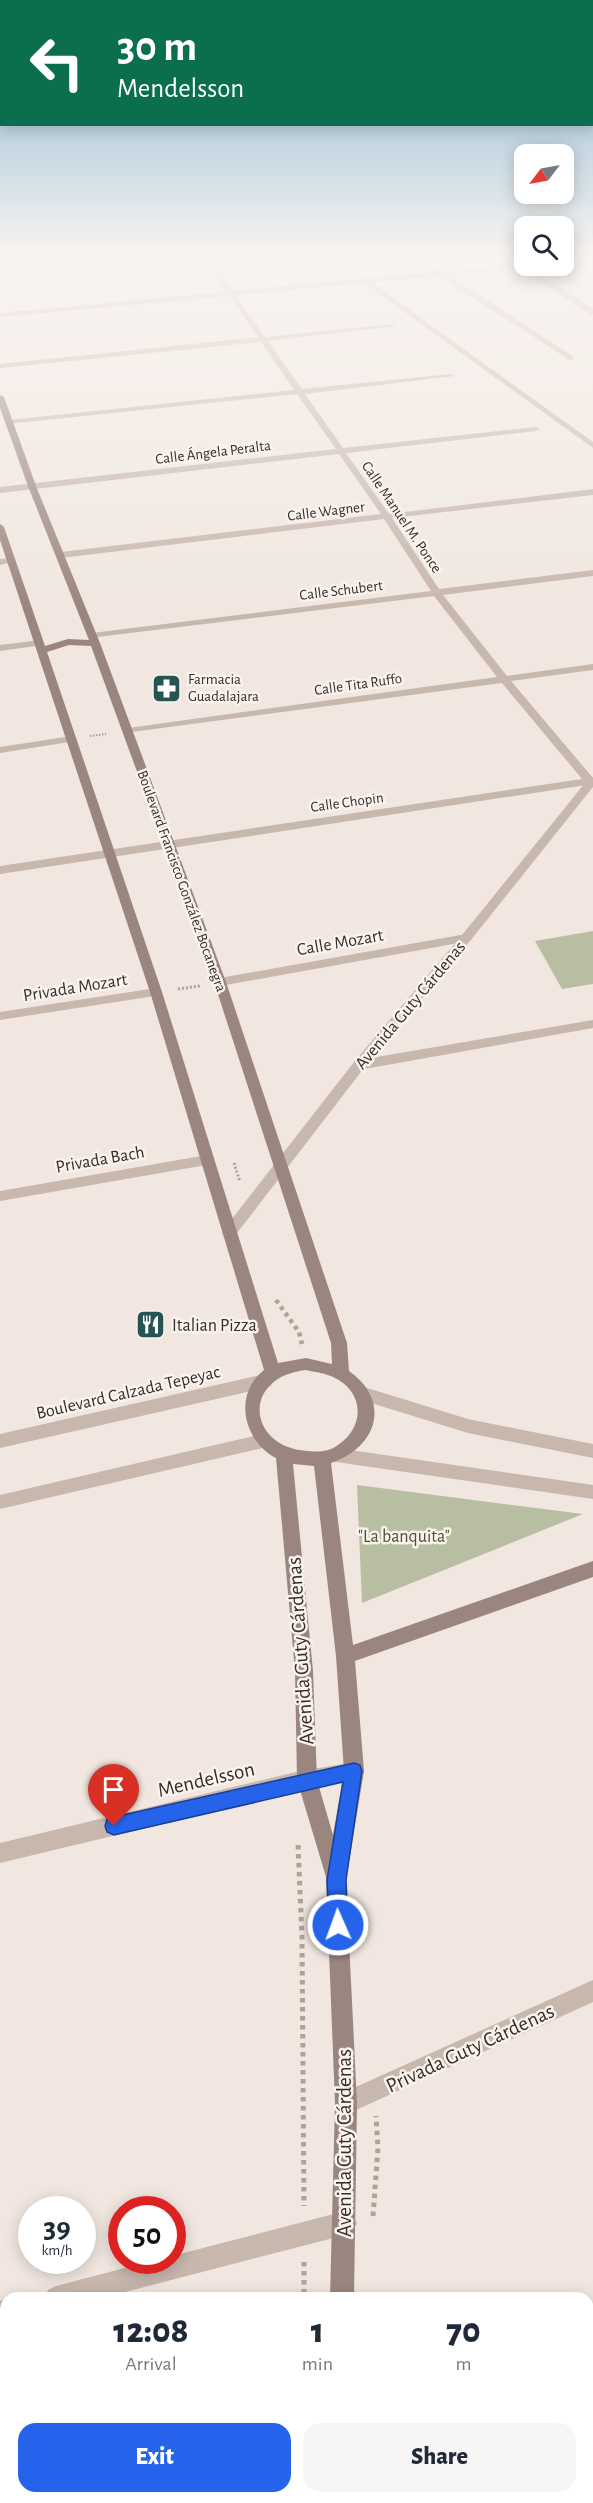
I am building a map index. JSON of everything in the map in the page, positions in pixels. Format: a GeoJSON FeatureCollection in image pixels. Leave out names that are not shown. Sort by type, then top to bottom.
{"type":"FeatureCollection","features":[{"type":"Feature","properties":{"kind":"main road","name":"Boulevard Francisco González Bocanegra"},"geometry":{"type":"LineString","coordinates":[[0,397],[32,486],[94,640],[220,982],[339,1343],[341,1372]]}},
{"type":"Feature","properties":{"kind":"main road"},"geometry":{"type":"LineString","coordinates":[[0,527],[5,562],[41,647],[156,992],[229,1233],[269,1376]]}},
{"type":"Feature","properties":{"kind":"main road"},"geometry":{"type":"LineString","coordinates":[[41,647],[94,640]]}},
{"type":"Feature","properties":{"kind":"main road"},"geometry":{"type":"LineString","coordinates":[[306,1364],[325,1365],[341,1372],[355,1382],[364,1394],[368,1411],[365,1429],[353,1444],[329,1457],[302,1460],[284,1455],[263,1441],[254,1426],[251,1410],[255,1394],[269,1376],[306,1364]]}},
{"type":"Feature","properties":{"kind":"main road","name":"Avenida Guty Cárdenas"},"geometry":{"type":"LineString","coordinates":[[284,1455],[304,1671],[307,1780],[336,1880]]}},
{"type":"Feature","properties":{"kind":"main road","name":"Avenida Guty Cárdenas"},"geometry":{"type":"LineString","coordinates":[[329,1457],[354,1771],[336,1880],[346,2103],[342,2292]]}},
{"type":"Feature","properties":{"kind":"main road"},"geometry":{"type":"LineString","coordinates":[[345,1656],[593,1569]]}},
{"type":"Feature","properties":{"kind":"street","name":"Calle Manuel M. Ponce"},"geometry":{"type":"LineString","coordinates":[[288,375],[437,593],[504,679],[592,781]]}},
{"type":"Feature","properties":{"kind":"street"},"geometry":{"type":"LineString","coordinates":[[495,375],[593,446]]}},
{"type":"Feature","properties":{"kind":"street"},"geometry":{"type":"LineString","coordinates":[[9,422],[451,376]]}},
{"type":"Feature","properties":{"kind":"street","name":"Calle Ángela Peralta"},"geometry":{"type":"LineString","coordinates":[[0,490],[536,429]]}},
{"type":"Feature","properties":{"kind":"street","name":"Calle Wagner"},"geometry":{"type":"LineString","coordinates":[[61,555],[593,492]]}},
{"type":"Feature","properties":{"kind":"street","name":"Calle Schubert"},"geometry":{"type":"LineString","coordinates":[[94,640],[593,573]]}},
{"type":"Feature","properties":{"kind":"street"},"geometry":{"type":"LineString","coordinates":[[0,648],[41,647]]}},
{"type":"Feature","properties":{"kind":"street","name":"Calle Tita Ruffo"},"geometry":{"type":"LineString","coordinates":[[128,731],[593,667]]}},
{"type":"Feature","properties":{"kind":"street"},"geometry":{"type":"LineString","coordinates":[[0,750],[72,739]]}},
{"type":"Feature","properties":{"kind":"street","name":"Calle Chopin"},"geometry":{"type":"LineString","coordinates":[[0,870],[592,781]]}},
{"type":"Feature","properties":{"kind":"street","name":"Avenida Guty Cárdenas"},"geometry":{"type":"LineString","coordinates":[[229,1233],[359,1065],[466,938],[592,781]]}},
{"type":"Feature","properties":{"kind":"street","name":"Calle Mozart"},"geometry":{"type":"LineString","coordinates":[[220,982],[466,938]]}},
{"type":"Feature","properties":{"kind":"street","name":"Privada Mozart"},"geometry":{"type":"LineString","coordinates":[[0,1016],[156,992]]}},
{"type":"Feature","properties":{"kind":"street"},"geometry":{"type":"LineString","coordinates":[[359,1065],[593,1024]]}},
{"type":"Feature","properties":{"kind":"street","name":"Privada Bach"},"geometry":{"type":"LineString","coordinates":[[0,1196],[207,1160]]}},
{"type":"Feature","properties":{"kind":"street","name":"Boulevard Calzada Tepeyac"},"geometry":{"type":"LineString","coordinates":[[0,1441],[269,1376]]}},
{"type":"Feature","properties":{"kind":"street"},"geometry":{"type":"LineString","coordinates":[[364,1394],[468,1426],[567,1448],[593,1450]]}},
{"type":"Feature","properties":{"kind":"street"},"geometry":{"type":"LineString","coordinates":[[0,1502],[263,1441]]}},
{"type":"Feature","properties":{"kind":"street"},"geometry":{"type":"LineString","coordinates":[[329,1457],[593,1492]]}},
{"type":"Feature","properties":{"kind":"street","name":"Mendelsson"},"geometry":{"type":"LineString","coordinates":[[0,1853],[307,1780],[354,1771]]}},
{"type":"Feature","properties":{"kind":"street","name":"Privada Guty Cárdenas"},"geometry":{"type":"LineString","coordinates":[[346,2103],[593,1991]]}},
{"type":"Feature","properties":{"kind":"street"},"geometry":{"type":"LineString","coordinates":[[79,2292],[345,2223]]}},
{"type":"Feature","properties":{"kind":"path"},"geometry":{"type":"LineString","coordinates":[[72,739],[128,731]]}},
{"type":"Feature","properties":{"kind":"path"},"geometry":{"type":"LineString","coordinates":[[156,992],[220,982]]}},
{"type":"Feature","properties":{"kind":"green space"},"geometry":{"type":"Polygon","coordinates":[[[593,931],[593,984],[562,989],[535,941],[593,931]]]}},
{"type":"Feature","properties":{"kind":"green space","name":"\"La banquita\""},"geometry":{"type":"Polygon","coordinates":[[[357,1485],[583,1514],[362,1603],[357,1485]]]}},
{"type":"Feature","properties":{"kind":"place","name":"Farmacia Guadalajara"},"geometry":{"type":"Point","coordinates":[167,688]}},
{"type":"Feature","properties":{"kind":"place","name":"Italian Pizza"},"geometry":{"type":"Point","coordinates":[151,1325]}},
{"type":"Feature","properties":{"kind":"route"},"geometry":{"type":"LineString","coordinates":[[114,1826],[296,1782],[354,1771],[336,1880],[338,1925]]}}]}
